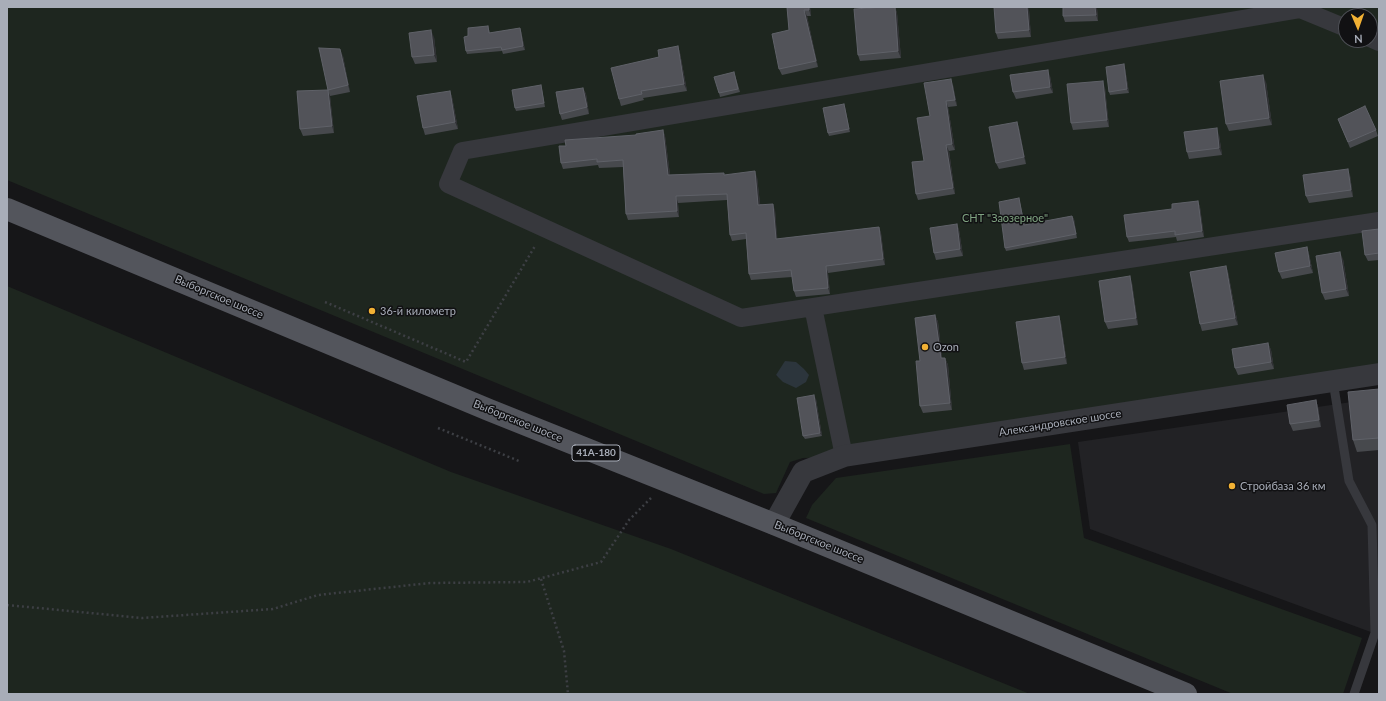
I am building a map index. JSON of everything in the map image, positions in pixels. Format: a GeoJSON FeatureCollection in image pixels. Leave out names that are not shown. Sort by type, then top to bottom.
{"type":"FeatureCollection","features":[{"type":"Feature","properties":{"kind":"main road","name":"Выборгское шоссе"},"geometry":{"type":"LineString","coordinates":[[7,209],[467,401],[774,524],[1186,694]]}},
{"type":"Feature","properties":{"kind":"street"},"geometry":{"type":"LineString","coordinates":[[1338,25],[1298,8],[462,151],[448,184],[741,318],[1379,221]]}},
{"type":"Feature","properties":{"kind":"street"},"geometry":{"type":"LineString","coordinates":[[812,307],[844,456]]}},
{"type":"Feature","properties":{"kind":"street","name":"Александровское шоссе"},"geometry":{"type":"LineString","coordinates":[[774,524],[803,472],[844,456],[1379,374]]}},
{"type":"Feature","properties":{"kind":"lane"},"geometry":{"type":"LineString","coordinates":[[1333,381],[1349,481],[1372,525],[1375,633],[1354,694]]}},
{"type":"Feature","properties":{"kind":"path"},"geometry":{"type":"LineString","coordinates":[[325,302],[466,362],[546,228]]}},
{"type":"Feature","properties":{"kind":"path"},"geometry":{"type":"LineString","coordinates":[[438,428],[519,461]]}},
{"type":"Feature","properties":{"kind":"path"},"geometry":{"type":"LineString","coordinates":[[7,606],[142,618],[273,608],[318,595],[430,582],[527,582],[601,562],[629,520],[668,482]]}},
{"type":"Feature","properties":{"kind":"path"},"geometry":{"type":"LineString","coordinates":[[541,579],[564,651],[568,694]]}},
{"type":"Feature","properties":{"kind":"shaded area"},"geometry":{"type":"Polygon","coordinates":[[[785,361],[796,362],[804,369],[809,375],[806,382],[796,388],[783,382],[776,375],[785,361]]]}},
{"type":"Feature","properties":{"kind":"shaded area","name":"Стройбаза 36 км"},"geometry":{"type":"Polygon","coordinates":[[[1379,398],[1379,635],[1090,529],[1078,442],[1379,398]]]}},
{"type":"Feature","properties":{"kind":"green space","name":"СНТ \"Заозерное\""},"geometry":{"type":"Polygon","coordinates":[[[7,7],[1379,7],[1379,374],[840,457],[803,458],[790,462],[776,493],[764,494],[7,180],[7,7]],[[781,369],[776,376],[806,382],[781,369]]]}},
{"type":"Feature","properties":{"kind":"green space"},"geometry":{"type":"Polygon","coordinates":[[[7,286],[451,472],[671,549],[1030,694],[7,694],[7,286]]]}},
{"type":"Feature","properties":{"kind":"green space"},"geometry":{"type":"Polygon","coordinates":[[[1070,444],[1084,538],[1362,638],[1343,694],[1233,694],[806,518],[812,505],[836,478],[1070,444]]]}},
{"type":"Feature","properties":{"kind":"building"},"geometry":{"type":"Polygon","coordinates":[[[787,7],[809,7],[809,10],[804,10],[816,61],[779,69],[772,34],[789,30],[787,7]]]}},
{"type":"Feature","properties":{"kind":"building"},"geometry":{"type":"Polygon","coordinates":[[[895,7],[898,51],[858,55],[854,9],[895,7]]]}},
{"type":"Feature","properties":{"kind":"building"},"geometry":{"type":"Polygon","coordinates":[[[994,7],[1027,7],[1029,30],[996,33],[994,7]]]}},
{"type":"Feature","properties":{"kind":"building"},"geometry":{"type":"Polygon","coordinates":[[[1063,7],[1095,7],[1096,15],[1063,16],[1063,7]]]}},
{"type":"Feature","properties":{"kind":"building"},"geometry":{"type":"Polygon","coordinates":[[[488,26],[489,33],[520,28],[523,46],[502,50],[501,47],[466,51],[464,37],[468,36],[468,28],[488,26]]]}},
{"type":"Feature","properties":{"kind":"building"},"geometry":{"type":"Polygon","coordinates":[[[431,30],[434,55],[412,57],[409,33],[431,30]]]}},
{"type":"Feature","properties":{"kind":"building"},"geometry":{"type":"Polygon","coordinates":[[[678,46],[684,84],[641,91],[642,94],[619,99],[611,68],[659,57],[658,50],[678,46]]]}},
{"type":"Feature","properties":{"kind":"building"},"geometry":{"type":"Polygon","coordinates":[[[319,48],[340,49],[348,85],[328,90],[319,48]]]}},
{"type":"Feature","properties":{"kind":"building"},"geometry":{"type":"Polygon","coordinates":[[[1124,64],[1127,89],[1109,92],[1106,67],[1124,64]]]}},
{"type":"Feature","properties":{"kind":"building"},"geometry":{"type":"Polygon","coordinates":[[[1048,70],[1050,87],[1013,92],[1010,75],[1048,70]]]}},
{"type":"Feature","properties":{"kind":"building"},"geometry":{"type":"Polygon","coordinates":[[[734,72],[738,89],[719,93],[714,77],[734,72]]]}},
{"type":"Feature","properties":{"kind":"building"},"geometry":{"type":"Polygon","coordinates":[[[1263,75],[1269,118],[1226,124],[1220,81],[1263,75]]]}},
{"type":"Feature","properties":{"kind":"building"},"geometry":{"type":"Polygon","coordinates":[[[951,79],[955,100],[946,101],[952,144],[946,145],[953,188],[916,194],[912,162],[924,161],[917,118],[930,116],[924,83],[951,79]]]}},
{"type":"Feature","properties":{"kind":"building"},"geometry":{"type":"Polygon","coordinates":[[[1103,81],[1107,120],[1071,123],[1067,84],[1103,81]]]}},
{"type":"Feature","properties":{"kind":"building"},"geometry":{"type":"Polygon","coordinates":[[[541,85],[544,103],[515,108],[512,90],[541,85]]]}},
{"type":"Feature","properties":{"kind":"building"},"geometry":{"type":"Polygon","coordinates":[[[583,88],[587,107],[560,114],[556,92],[583,88]]]}},
{"type":"Feature","properties":{"kind":"building"},"geometry":{"type":"Polygon","coordinates":[[[328,90],[332,126],[300,129],[297,91],[328,90]]]}},
{"type":"Feature","properties":{"kind":"building"},"geometry":{"type":"Polygon","coordinates":[[[450,91],[455,122],[423,128],[417,96],[450,91]]]}},
{"type":"Feature","properties":{"kind":"building"},"geometry":{"type":"Polygon","coordinates":[[[844,104],[849,129],[828,133],[823,108],[844,104]]]}},
{"type":"Feature","properties":{"kind":"building"},"geometry":{"type":"Polygon","coordinates":[[[1365,106],[1376,130],[1348,142],[1338,119],[1365,106]]]}},
{"type":"Feature","properties":{"kind":"building"},"geometry":{"type":"Polygon","coordinates":[[[1017,122],[1024,157],[996,163],[989,127],[1017,122]]]}},
{"type":"Feature","properties":{"kind":"building"},"geometry":{"type":"Polygon","coordinates":[[[1217,128],[1219,148],[1187,152],[1184,132],[1217,128]]]}},
{"type":"Feature","properties":{"kind":"building"},"geometry":{"type":"Polygon","coordinates":[[[663,130],[668,175],[724,173],[724,175],[755,171],[758,205],[773,204],[776,239],[879,227],[883,259],[826,266],[828,288],[794,291],[791,270],[749,274],[746,233],[730,235],[727,194],[676,196],[677,211],[626,214],[623,160],[597,162],[597,159],[561,163],[559,146],[566,146],[565,140],[636,135],[663,130]]]}},
{"type":"Feature","properties":{"kind":"building"},"geometry":{"type":"Polygon","coordinates":[[[1348,169],[1351,190],[1306,196],[1303,175],[1348,169]]]}},
{"type":"Feature","properties":{"kind":"building"},"geometry":{"type":"Polygon","coordinates":[[[1019,198],[1024,225],[1072,216],[1076,234],[1005,248],[999,202],[1019,198]]]}},
{"type":"Feature","properties":{"kind":"building"},"geometry":{"type":"Polygon","coordinates":[[[1198,201],[1202,231],[1175,235],[1175,231],[1127,237],[1124,215],[1172,209],[1172,204],[1198,201]]]}},
{"type":"Feature","properties":{"kind":"building"},"geometry":{"type":"Polygon","coordinates":[[[957,224],[960,249],[934,253],[930,228],[957,224]]]}},
{"type":"Feature","properties":{"kind":"building"},"geometry":{"type":"Polygon","coordinates":[[[1379,229],[1379,253],[1365,255],[1362,231],[1379,229]]]}},
{"type":"Feature","properties":{"kind":"building"},"geometry":{"type":"Polygon","coordinates":[[[1307,247],[1310,266],[1279,272],[1275,253],[1307,247]]]}},
{"type":"Feature","properties":{"kind":"building"},"geometry":{"type":"Polygon","coordinates":[[[1340,252],[1346,289],[1322,293],[1316,256],[1340,252]]]}},
{"type":"Feature","properties":{"kind":"building"},"geometry":{"type":"Polygon","coordinates":[[[1226,266],[1235,318],[1200,324],[1190,272],[1226,266]]]}},
{"type":"Feature","properties":{"kind":"building"},"geometry":{"type":"Polygon","coordinates":[[[1130,276],[1136,318],[1105,322],[1099,281],[1130,276]]]}},
{"type":"Feature","properties":{"kind":"building"},"geometry":{"type":"Polygon","coordinates":[[[935,315],[941,358],[945,358],[950,403],[920,406],[916,361],[920,361],[915,318],[935,315]]]}},
{"type":"Feature","properties":{"kind":"building"},"geometry":{"type":"Polygon","coordinates":[[[1059,316],[1065,357],[1022,363],[1016,322],[1059,316]]]}},
{"type":"Feature","properties":{"kind":"building"},"geometry":{"type":"Polygon","coordinates":[[[1268,343],[1271,362],[1235,368],[1232,349],[1268,343]]]}},
{"type":"Feature","properties":{"kind":"building"},"geometry":{"type":"Polygon","coordinates":[[[1379,389],[1379,438],[1353,440],[1348,392],[1379,389]]]}},
{"type":"Feature","properties":{"kind":"building"},"geometry":{"type":"Polygon","coordinates":[[[814,395],[820,433],[803,436],[797,398],[814,395]]]}},
{"type":"Feature","properties":{"kind":"building"},"geometry":{"type":"Polygon","coordinates":[[[1316,400],[1319,420],[1290,424],[1287,405],[1316,400]]]}},
{"type":"Feature","properties":{"kind":"place","name":"36-й километр"},"geometry":{"type":"Point","coordinates":[372,311]}},
{"type":"Feature","properties":{"kind":"place","name":"Ozon"},"geometry":{"type":"Point","coordinates":[925,347]}},
{"type":"Feature","properties":{"kind":"place","name":"Стройбаза 36 км"},"geometry":{"type":"Point","coordinates":[1232,486]}}]}
